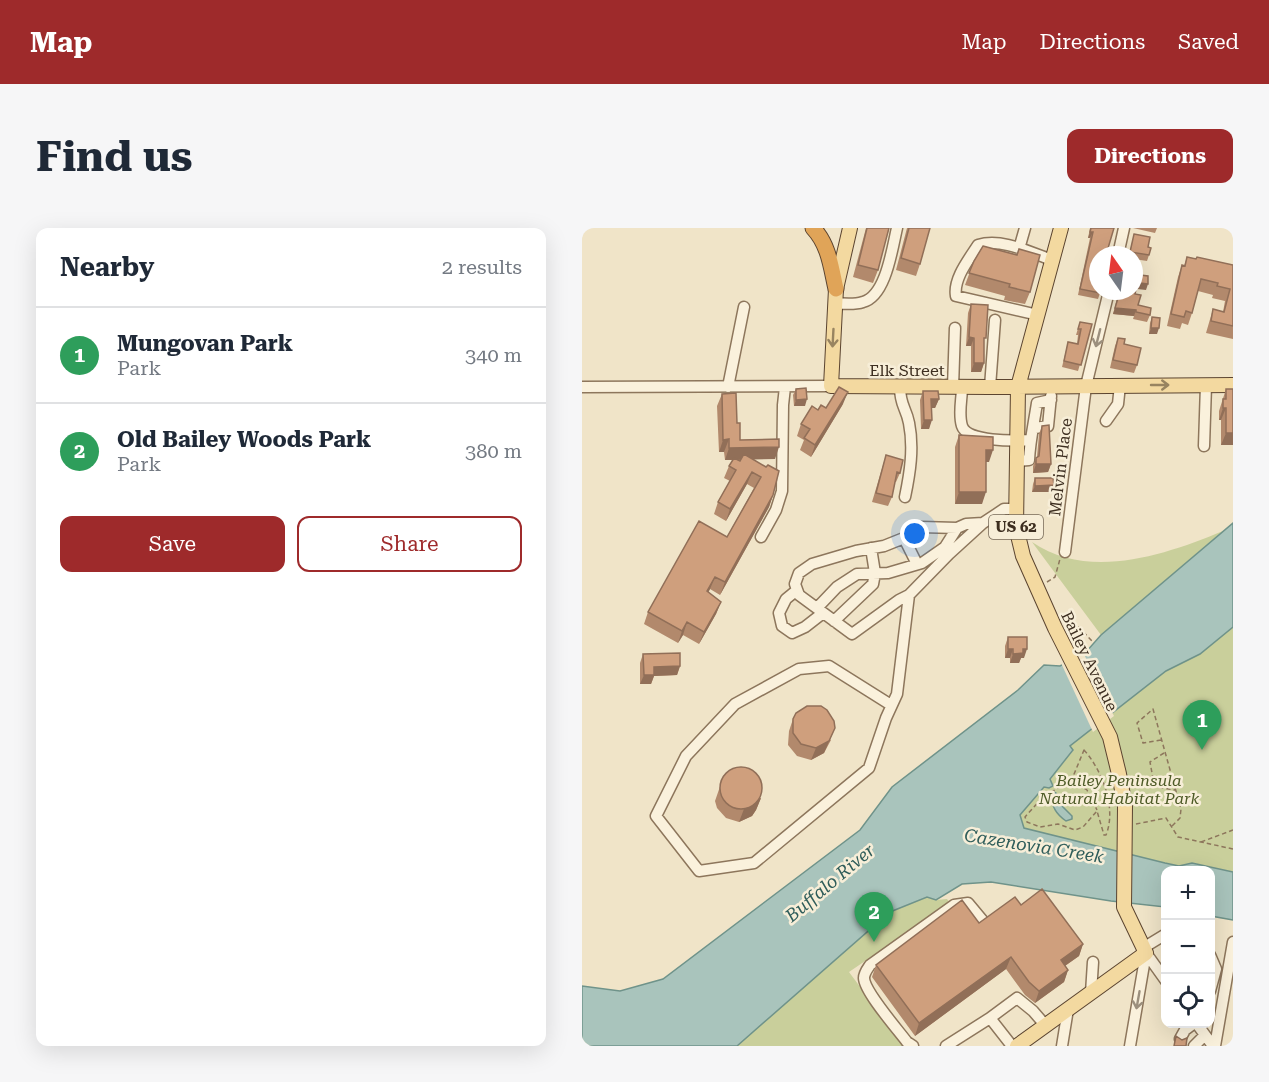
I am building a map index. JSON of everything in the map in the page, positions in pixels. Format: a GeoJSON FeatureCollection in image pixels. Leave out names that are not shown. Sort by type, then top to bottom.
{"type":"FeatureCollection","features":[{"type":"Feature","properties":{"kind":"highway"},"geometry":{"type":"LineString","coordinates":[[813,228],[824,242],[831,265],[835,296]]}},
{"type":"Feature","properties":{"kind":"main road"},"geometry":{"type":"LineString","coordinates":[[831,386],[835,296],[849,228]]}},
{"type":"Feature","properties":{"kind":"main road","name":"Bailey Avenue"},"geometry":{"type":"LineString","coordinates":[[1061,228],[1018,387],[1021,437],[1016,461],[1016,527],[1023,556],[1110,736],[1125,806],[1124,908],[1144,950]]}},
{"type":"Feature","properties":{"kind":"main road","name":"Elk Street"},"geometry":{"type":"LineString","coordinates":[[831,386],[1018,387],[1051,393],[1086,386],[1233,385]]}},
{"type":"Feature","properties":{"kind":"main road"},"geometry":{"type":"LineString","coordinates":[[1017,1046],[1068,1010],[1144,950]]}},
{"type":"Feature","properties":{"kind":"street"},"geometry":{"type":"LineString","coordinates":[[835,296],[848,304],[864,302],[874,296],[882,286],[897,228]]}},
{"type":"Feature","properties":{"kind":"street"},"geometry":{"type":"LineString","coordinates":[[1019,249],[1025,228]]}},
{"type":"Feature","properties":{"kind":"street"},"geometry":{"type":"LineString","coordinates":[[1120,246],[1124,228]]}},
{"type":"Feature","properties":{"kind":"street"},"geometry":{"type":"LineString","coordinates":[[1038,315],[956,296],[955,289],[978,245],[988,242],[1052,260]]}},
{"type":"Feature","properties":{"kind":"street","name":"Melvin Place"},"geometry":{"type":"LineString","coordinates":[[1065,552],[1086,386],[1107,300]]}},
{"type":"Feature","properties":{"kind":"street"},"geometry":{"type":"LineString","coordinates":[[728,387],[744,307]]}},
{"type":"Feature","properties":{"kind":"street"},"geometry":{"type":"LineString","coordinates":[[990,387],[995,320]]}},
{"type":"Feature","properties":{"kind":"street"},"geometry":{"type":"LineString","coordinates":[[955,328],[960,417],[962,428],[969,435],[1021,437],[1034,428],[1048,426],[1051,393]]}},
{"type":"Feature","properties":{"kind":"street"},"geometry":{"type":"LineString","coordinates":[[1204,446],[1206,385]]}},
{"type":"Feature","properties":{"kind":"street","name":"Elk Street"},"geometry":{"type":"LineString","coordinates":[[582,387],[831,386]]}},
{"type":"Feature","properties":{"kind":"street"},"geometry":{"type":"LineString","coordinates":[[1106,422],[1118,404],[1120,386]]}},
{"type":"Feature","properties":{"kind":"street"},"geometry":{"type":"LineString","coordinates":[[761,537],[776,510],[782,491],[784,387]]}},
{"type":"Feature","properties":{"kind":"street"},"geometry":{"type":"LineString","coordinates":[[900,387],[900,400],[908,418],[911,441],[911,464],[905,497]]}},
{"type":"Feature","properties":{"kind":"street"},"geometry":{"type":"LineString","coordinates":[[1034,428],[1037,403],[1051,393]]}},
{"type":"Feature","properties":{"kind":"street"},"geometry":{"type":"LineString","coordinates":[[983,523],[957,528],[921,527],[904,538],[884,546],[856,551],[812,564],[799,573],[795,584],[797,590],[799,595],[852,634],[909,595],[983,523],[1004,509],[1016,508]]}},
{"type":"Feature","properties":{"kind":"street"},"geometry":{"type":"LineString","coordinates":[[797,590],[786,599],[779,613],[782,626],[792,633],[805,627],[837,587],[857,574],[888,573],[917,564],[945,547],[957,528]]}},
{"type":"Feature","properties":{"kind":"street"},"geometry":{"type":"LineString","coordinates":[[904,538],[917,564]]}},
{"type":"Feature","properties":{"kind":"street"},"geometry":{"type":"LineString","coordinates":[[834,621],[873,584],[875,573],[871,548]]}},
{"type":"Feature","properties":{"kind":"street"},"geometry":{"type":"LineString","coordinates":[[891,705],[829,666],[800,669],[735,704],[686,756],[656,816],[699,871],[754,863],[869,768],[897,694],[909,595]]}},
{"type":"Feature","properties":{"kind":"street"},"geometry":{"type":"LineString","coordinates":[[914,1046],[907,1042],[870,992],[864,977],[870,964],[954,905],[968,903],[983,921]]}},
{"type":"Feature","properties":{"kind":"street"},"geometry":{"type":"LineString","coordinates":[[1130,1046],[1144,950],[1161,939]]}},
{"type":"Feature","properties":{"kind":"street"},"geometry":{"type":"LineString","coordinates":[[1214,1046],[1227,1011],[1233,942]]}},
{"type":"Feature","properties":{"kind":"street"},"geometry":{"type":"LineString","coordinates":[[1144,950],[1161,974]]}},
{"type":"Feature","properties":{"kind":"street"},"geometry":{"type":"LineString","coordinates":[[1090,993],[1093,962]]}},
{"type":"Feature","properties":{"kind":"street"},"geometry":{"type":"LineString","coordinates":[[946,1046],[1017,998],[1046,1026]]}},
{"type":"Feature","properties":{"kind":"street"},"geometry":{"type":"LineString","coordinates":[[1051,1046],[1063,1042],[1068,1010]]}},
{"type":"Feature","properties":{"kind":"street"},"geometry":{"type":"LineString","coordinates":[[990,1018],[1012,1046]]}},
{"type":"Feature","properties":{"kind":"street"},"geometry":{"type":"LineString","coordinates":[[1180,1039],[1188,1028]]}},
{"type":"Feature","properties":{"kind":"street"},"geometry":{"type":"LineString","coordinates":[[1199,1028],[1214,1046]]}},
{"type":"Feature","properties":{"kind":"street"},"geometry":{"type":"LineString","coordinates":[[1194,1046],[1205,1035]]}},
{"type":"Feature","properties":{"kind":"path"},"geometry":{"type":"LineString","coordinates":[[1047,582],[1055,577],[1059,569],[1060,555],[1065,552]]}},
{"type":"Feature","properties":{"kind":"path"},"geometry":{"type":"LineString","coordinates":[[1067,621],[1071,619],[1092,641]]}},
{"type":"Feature","properties":{"kind":"path"},"geometry":{"type":"LineString","coordinates":[[1161,740],[1143,743],[1137,723],[1153,709],[1181,809],[1180,818],[1172,826]]}},
{"type":"Feature","properties":{"kind":"path"},"geometry":{"type":"LineString","coordinates":[[1072,779],[1087,790],[1097,811],[1104,835],[1106,835],[1109,803],[1100,777],[1090,756],[1084,750],[1072,779],[1042,798],[1029,811],[1025,818],[1027,822],[1040,827],[1058,824],[1075,830],[1083,827],[1097,811]]}},
{"type":"Feature","properties":{"kind":"path"},"geometry":{"type":"LineString","coordinates":[[1165,753],[1150,762],[1154,784],[1157,787],[1175,790]]}},
{"type":"Feature","properties":{"kind":"path"},"geometry":{"type":"LineString","coordinates":[[1109,803],[1113,804]]}},
{"type":"Feature","properties":{"kind":"path"},"geometry":{"type":"LineString","coordinates":[[1136,824],[1166,818],[1178,837],[1233,849]]}},
{"type":"Feature","properties":{"kind":"path"},"geometry":{"type":"LineString","coordinates":[[1201,842],[1233,830]]}},
{"type":"Feature","properties":{"kind":"green space"},"geometry":{"type":"Polygon","coordinates":[[[1223,531],[1101,635],[1032,542],[1054,554],[1078,560],[1102,562],[1152,555],[1223,531]]]}},
{"type":"Feature","properties":{"kind":"green space","name":"Bailey Peninsula Natural Habitat Park"},"geometry":{"type":"Polygon","coordinates":[[[1233,627],[1233,872],[1215,868],[1215,866],[1192,863],[1179,866],[1023,828],[1020,815],[1073,751],[1070,746],[1166,671],[1200,654],[1233,627]]]}},
{"type":"Feature","properties":{"kind":"green space"},"geometry":{"type":"Polygon","coordinates":[[[927,897],[936,900],[947,899],[950,903],[849,972],[904,1046],[737,1046],[890,912],[927,897]]]}},
{"type":"Feature","properties":{"kind":"water"},"geometry":{"type":"Polygon","coordinates":[[[1233,523],[1233,627],[1200,654],[1166,671],[1070,746],[1073,750],[1050,779],[1053,786],[1044,787],[1020,815],[1024,828],[1179,866],[1161,866],[1161,907],[991,882],[962,884],[936,900],[927,897],[890,912],[737,1046],[582,1046],[582,986],[620,991],[663,979],[860,830],[892,787],[1018,690],[1044,665],[1060,666],[1086,652],[1101,635],[1233,523]]]}},
{"type":"Feature","properties":{"kind":"water"},"geometry":{"type":"Polygon","coordinates":[[[1054,792],[1072,819],[1066,821],[1055,810],[1051,795],[1054,792]]]}},
{"type":"Feature","properties":{"kind":"water"},"geometry":{"type":"Polygon","coordinates":[[[1192,863],[1206,866],[1179,866],[1192,863]]]}},
{"type":"Feature","properties":{"kind":"water"},"geometry":{"type":"Polygon","coordinates":[[[1215,868],[1233,872],[1233,920],[1215,917],[1215,868]]]}},
{"type":"Feature","properties":{"kind":"pier"},"geometry":{"type":"Polygon","coordinates":[[[1082,650],[1114,716],[1093,732],[1061,663],[1082,650]]]}},
{"type":"Feature","properties":{"kind":"building"},"geometry":{"type":"Polygon","coordinates":[[[867,228],[889,228],[878,270],[858,265],[867,228]]]}},
{"type":"Feature","properties":{"kind":"building"},"geometry":{"type":"Polygon","coordinates":[[[909,228],[930,228],[920,264],[901,258],[909,228]]]}},
{"type":"Feature","properties":{"kind":"building"},"geometry":{"type":"Polygon","coordinates":[[[1091,228],[1114,228],[1109,246],[1090,246],[1093,232],[1090,232],[1091,228]]]}},
{"type":"Feature","properties":{"kind":"building"},"geometry":{"type":"Polygon","coordinates":[[[1134,234],[1150,237],[1149,255],[1143,254],[1143,246],[1131,246],[1134,234]]]}},
{"type":"Feature","properties":{"kind":"building"},"geometry":{"type":"Polygon","coordinates":[[[983,246],[1017,255],[1019,249],[1040,255],[1030,292],[969,273],[983,246]]]}},
{"type":"Feature","properties":{"kind":"building"},"geometry":{"type":"Polygon","coordinates":[[[1089,250],[1089,291],[1080,289],[1089,250]]]}},
{"type":"Feature","properties":{"kind":"building"},"geometry":{"type":"Polygon","coordinates":[[[1187,257],[1233,265],[1233,326],[1211,321],[1213,309],[1224,312],[1230,289],[1201,279],[1192,313],[1186,311],[1184,317],[1171,314],[1182,265],[1185,266],[1187,257]]]}},
{"type":"Feature","properties":{"kind":"building"},"geometry":{"type":"Polygon","coordinates":[[[1143,275],[1148,276],[1148,284],[1143,283],[1143,275]]]}},
{"type":"Feature","properties":{"kind":"building"},"geometry":{"type":"Polygon","coordinates":[[[1117,300],[1140,300],[1138,305],[1151,308],[1150,315],[1136,312],[1136,310],[1115,308],[1117,300]]]}},
{"type":"Feature","properties":{"kind":"building"},"geometry":{"type":"Polygon","coordinates":[[[971,304],[988,305],[984,363],[974,363],[974,338],[969,337],[971,304]]]}},
{"type":"Feature","properties":{"kind":"building"},"geometry":{"type":"Polygon","coordinates":[[[1152,317],[1160,318],[1159,328],[1151,328],[1152,317]]]}},
{"type":"Feature","properties":{"kind":"building"},"geometry":{"type":"Polygon","coordinates":[[[1080,322],[1092,324],[1081,365],[1064,361],[1068,342],[1078,344],[1080,322]]]}},
{"type":"Feature","properties":{"kind":"building"},"geometry":{"type":"Polygon","coordinates":[[[1118,338],[1125,339],[1124,344],[1141,348],[1137,365],[1113,360],[1118,338]]]}},
{"type":"Feature","properties":{"kind":"building"},"geometry":{"type":"Polygon","coordinates":[[[839,387],[848,392],[815,445],[804,438],[810,429],[801,424],[812,406],[818,410],[821,405],[826,408],[839,387]]]}},
{"type":"Feature","properties":{"kind":"building"},"geometry":{"type":"Polygon","coordinates":[[[806,388],[807,399],[796,400],[796,389],[806,388]]]}},
{"type":"Feature","properties":{"kind":"building"},"geometry":{"type":"Polygon","coordinates":[[[1226,389],[1233,389],[1233,433],[1226,433],[1226,408],[1223,408],[1223,399],[1226,399],[1226,389]]]}},
{"type":"Feature","properties":{"kind":"building"},"geometry":{"type":"Polygon","coordinates":[[[923,391],[938,391],[939,399],[931,399],[932,420],[924,420],[923,391]]]}},
{"type":"Feature","properties":{"kind":"building"},"geometry":{"type":"Polygon","coordinates":[[[736,393],[740,440],[779,439],[779,447],[729,448],[729,439],[723,440],[722,394],[736,393]]]}},
{"type":"Feature","properties":{"kind":"building"},"geometry":{"type":"Polygon","coordinates":[[[1049,425],[1051,464],[1036,464],[1042,426],[1049,425]]]}},
{"type":"Feature","properties":{"kind":"building"},"geometry":{"type":"Polygon","coordinates":[[[959,435],[993,437],[993,450],[986,450],[986,492],[959,492],[959,435]]]}},
{"type":"Feature","properties":{"kind":"building"},"geometry":{"type":"Polygon","coordinates":[[[744,454],[766,467],[768,465],[779,471],[773,495],[725,582],[715,577],[707,591],[721,602],[704,632],[687,622],[682,631],[648,612],[699,521],[727,537],[761,477],[752,472],[730,509],[718,502],[736,470],[729,466],[734,458],[740,461],[744,454]]]}},
{"type":"Feature","properties":{"kind":"building"},"geometry":{"type":"Polygon","coordinates":[[[886,455],[903,460],[900,473],[897,472],[892,497],[876,493],[886,455]]]}},
{"type":"Feature","properties":{"kind":"building"},"geometry":{"type":"Polygon","coordinates":[[[1035,478],[1053,478],[1054,485],[1035,486],[1035,478]]]}},
{"type":"Feature","properties":{"kind":"building"},"geometry":{"type":"Polygon","coordinates":[[[1008,637],[1027,637],[1027,649],[1023,649],[1023,653],[1013,654],[1013,649],[1008,649],[1008,637]]]}},
{"type":"Feature","properties":{"kind":"building"},"geometry":{"type":"Polygon","coordinates":[[[680,653],[680,666],[654,667],[654,675],[644,675],[643,654],[680,653]]]}},
{"type":"Feature","properties":{"kind":"building"},"geometry":{"type":"Polygon","coordinates":[[[807,706],[821,706],[827,710],[834,721],[835,728],[829,741],[816,748],[801,744],[793,733],[793,719],[796,713],[807,706]]]}},
{"type":"Feature","properties":{"kind":"building"},"geometry":{"type":"Polygon","coordinates":[[[741,767],[756,773],[762,788],[756,803],[741,809],[726,803],[720,788],[726,773],[741,767]]]}},
{"type":"Feature","properties":{"kind":"building"},"geometry":{"type":"Polygon","coordinates":[[[1042,889],[1083,944],[1061,960],[1068,970],[1039,991],[1029,982],[1011,957],[919,1023],[876,965],[962,900],[979,923],[1015,897],[1021,905],[1042,889]]]}},
{"type":"Feature","properties":{"kind":"building"},"geometry":{"type":"Polygon","coordinates":[[[1176,1036],[1182,1040],[1187,1038],[1186,1046],[1174,1046],[1176,1036]]]}},
{"type":"Feature","properties":{"kind":"place","name":"Mungovan Park"},"geometry":{"type":"Point","coordinates":[1202,750]}},
{"type":"Feature","properties":{"kind":"place","name":"Old Bailey Woods Park"},"geometry":{"type":"Point","coordinates":[874,942]}},
{"type":"Feature","properties":{"kind":"water label","name":"Cazenovia Creek"},"geometry":{"type":"Point","coordinates":[1034,846]}},
{"type":"Feature","properties":{"kind":"water label","name":"Buffalo River"},"geometry":{"type":"Point","coordinates":[830,883]}}]}
